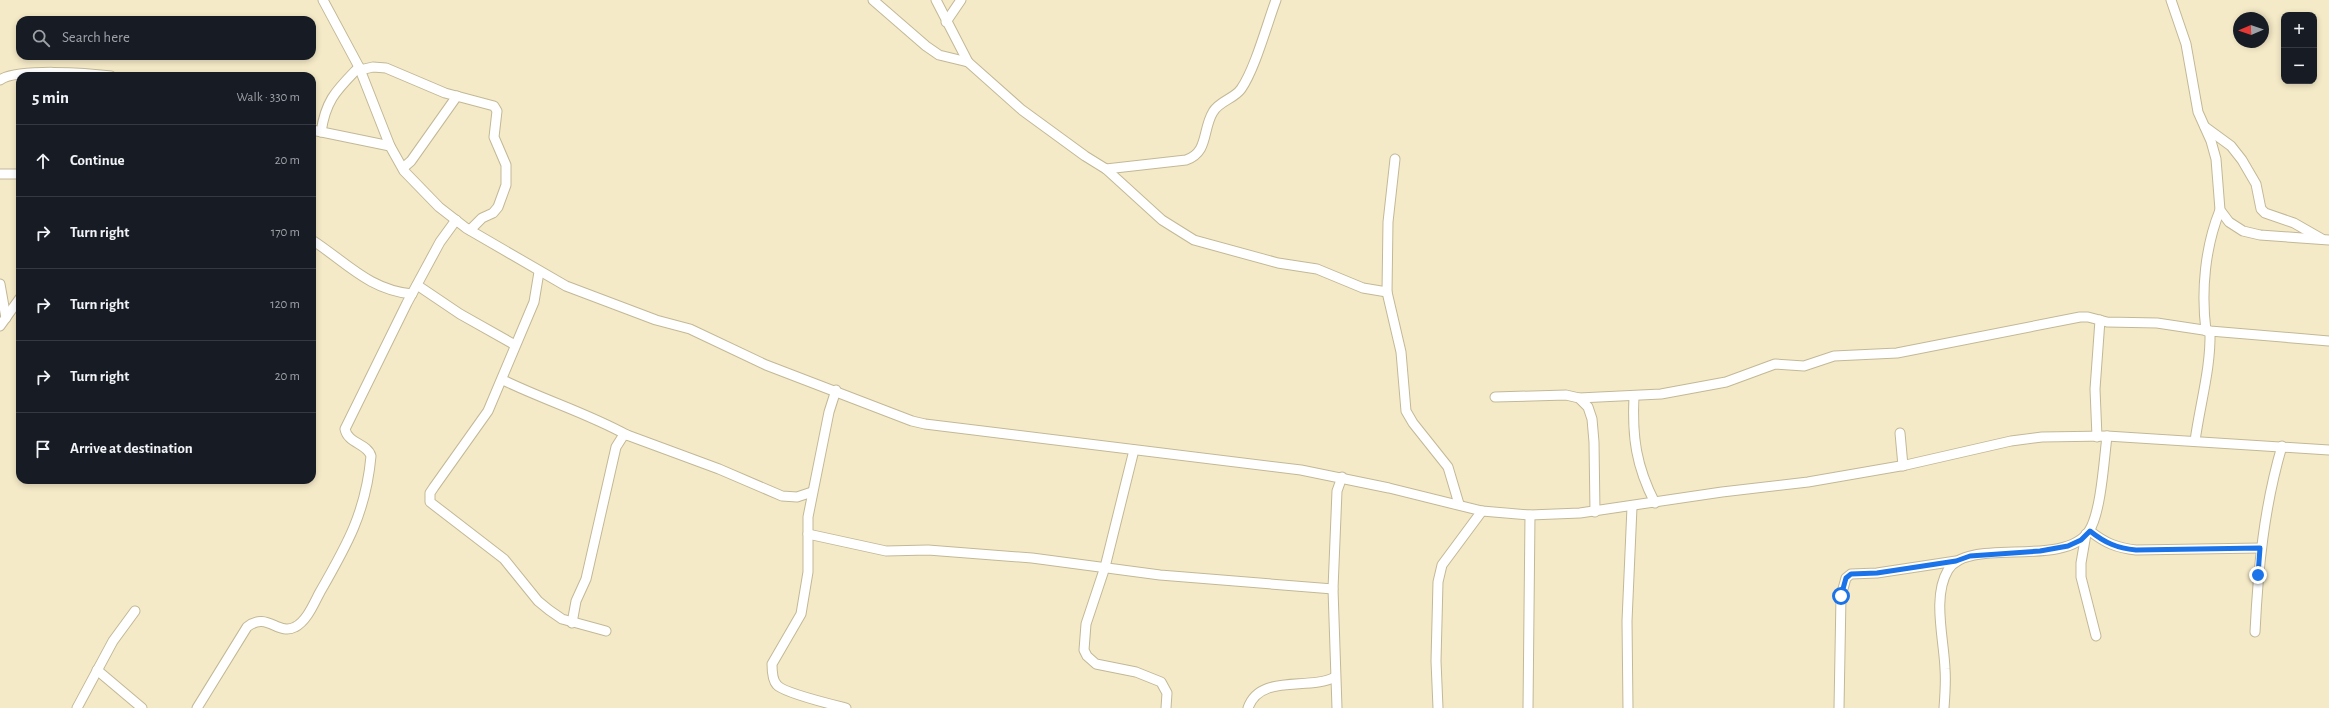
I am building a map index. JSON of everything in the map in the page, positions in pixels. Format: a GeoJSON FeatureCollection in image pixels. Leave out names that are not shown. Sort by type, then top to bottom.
{"type":"FeatureCollection","features":[{"type":"Feature","properties":{"kind":"street"},"geometry":{"type":"LineString","coordinates":[[323,0],[359,69],[390,146],[402,168],[433,202],[470,230],[539,272],[591,296],[656,320],[690,329],[766,365],[836,390],[912,421],[925,424],[1302,470],[1342,477],[1482,511],[1530,515],[1594,512],[1722,492],[1808,482],[1903,466],[2011,441],[2042,437],[2107,436],[2329,450]]}},
{"type":"Feature","properties":{"kind":"street"},"geometry":{"type":"LineString","coordinates":[[873,0],[926,46],[939,55],[968,62]]}},
{"type":"Feature","properties":{"kind":"street"},"geometry":{"type":"LineString","coordinates":[[936,0],[946,22],[968,62],[1022,110],[1085,156],[1106,169],[1162,220],[1194,240],[1278,263],[1316,269],[1363,288],[1387,292]]}},
{"type":"Feature","properties":{"kind":"street"},"geometry":{"type":"LineString","coordinates":[[946,22],[961,0]]}},
{"type":"Feature","properties":{"kind":"street"},"geometry":{"type":"LineString","coordinates":[[1106,169],[1186,160],[1197,155],[1203,146],[1209,120],[1214,109],[1236,94],[1246,81],[1276,0]]}},
{"type":"Feature","properties":{"kind":"street"},"geometry":{"type":"LineString","coordinates":[[2171,0],[2186,44],[2194,97],[2198,112],[2216,159],[2220,210],[2214,225],[2209,250],[2204,298],[2208,331],[2209,361],[2202,393],[2195,441]]}},
{"type":"Feature","properties":{"kind":"street"},"geometry":{"type":"LineString","coordinates":[[390,146],[317,131],[323,114],[333,96],[359,69],[373,67],[386,68],[403,77],[457,96],[478,100],[494,106],[498,111],[494,137],[506,165],[506,185],[498,207],[494,213],[482,218],[470,230]]}},
{"type":"Feature","properties":{"kind":"street"},"geometry":{"type":"LineString","coordinates":[[0,80],[4,77],[16,76]]}},
{"type":"Feature","properties":{"kind":"street"},"geometry":{"type":"LineString","coordinates":[[402,168],[411,161],[457,96]]}},
{"type":"Feature","properties":{"kind":"street"},"geometry":{"type":"LineString","coordinates":[[2205,127],[2231,146],[2242,160],[2256,184],[2261,209],[2265,213],[2304,228],[2326,240]]}},
{"type":"Feature","properties":{"kind":"street"},"geometry":{"type":"LineString","coordinates":[[1395,159],[1388,222],[1387,292],[1400,352],[1406,411],[1413,423],[1448,467],[1458,504]]}},
{"type":"Feature","properties":{"kind":"street"},"geometry":{"type":"LineString","coordinates":[[0,174],[16,174]]}},
{"type":"Feature","properties":{"kind":"street"},"geometry":{"type":"LineString","coordinates":[[2220,210],[2229,222],[2243,231],[2260,235],[2326,240]]}},
{"type":"Feature","properties":{"kind":"street"},"geometry":{"type":"LineString","coordinates":[[197,708],[247,627],[257,621],[263,620],[284,628],[295,627],[305,618],[354,532],[362,509],[371,456],[369,451],[351,439],[346,429],[412,294],[440,242],[456,220]]}},
{"type":"Feature","properties":{"kind":"street"},"geometry":{"type":"LineString","coordinates":[[316,243],[373,283],[391,291],[412,294]]}},
{"type":"Feature","properties":{"kind":"street"},"geometry":{"type":"LineString","coordinates":[[539,272],[534,302],[515,345],[503,380],[477,429],[430,493],[430,502],[504,558],[538,601],[562,619],[572,623],[606,631]]}},
{"type":"Feature","properties":{"kind":"street"},"geometry":{"type":"LineString","coordinates":[[0,284],[6,318]]}},
{"type":"Feature","properties":{"kind":"street"},"geometry":{"type":"LineString","coordinates":[[417,285],[460,314],[515,345]]}},
{"type":"Feature","properties":{"kind":"street"},"geometry":{"type":"LineString","coordinates":[[0,326],[16,304]]}},
{"type":"Feature","properties":{"kind":"street"},"geometry":{"type":"LineString","coordinates":[[1495,398],[1566,395],[1579,398],[1661,394],[1726,382],[1775,364],[1804,366],[1834,356],[1897,353],[2088,317],[2100,320],[2157,323],[2208,331],[2329,342]]}},
{"type":"Feature","properties":{"kind":"street"},"geometry":{"type":"LineString","coordinates":[[2097,437],[2095,389],[2100,320]]}},
{"type":"Feature","properties":{"kind":"street"},"geometry":{"type":"LineString","coordinates":[[503,380],[543,399],[580,412],[627,435],[719,469],[782,496],[797,497],[812,492]]}},
{"type":"Feature","properties":{"kind":"street"},"geometry":{"type":"LineString","coordinates":[[836,390],[829,412],[808,517],[808,572],[801,614],[772,664],[772,673],[777,685],[789,691],[846,708]]}},
{"type":"Feature","properties":{"kind":"street"},"geometry":{"type":"LineString","coordinates":[[1634,396],[1635,447],[1643,476],[1655,503]]}},
{"type":"Feature","properties":{"kind":"street"},"geometry":{"type":"LineString","coordinates":[[1579,398],[1588,407],[1592,419],[1594,512]]}},
{"type":"Feature","properties":{"kind":"street"},"geometry":{"type":"LineString","coordinates":[[611,427],[616,447]]}},
{"type":"Feature","properties":{"kind":"street"},"geometry":{"type":"LineString","coordinates":[[1900,432],[1903,466]]}},
{"type":"Feature","properties":{"kind":"street"},"geometry":{"type":"LineString","coordinates":[[572,623],[576,601],[586,579],[616,447],[621,437],[627,435]]}},
{"type":"Feature","properties":{"kind":"street"},"geometry":{"type":"LineString","coordinates":[[2096,636],[2081,577],[2081,563],[2088,532],[2097,506],[2107,436]]}},
{"type":"Feature","properties":{"kind":"street"},"geometry":{"type":"LineString","coordinates":[[2255,632],[2260,548],[2273,476],[2282,446]]}},
{"type":"Feature","properties":{"kind":"street"},"geometry":{"type":"LineString","coordinates":[[1134,450],[1105,568],[1086,624],[1084,650],[1087,656],[1096,664],[1136,672],[1161,682],[1167,693],[1166,708]]}},
{"type":"Feature","properties":{"kind":"street"},"geometry":{"type":"LineString","coordinates":[[1337,708],[1333,588],[1337,491],[1342,477]]}},
{"type":"Feature","properties":{"kind":"street"},"geometry":{"type":"LineString","coordinates":[[1628,708],[1627,621],[1632,507]]}},
{"type":"Feature","properties":{"kind":"street"},"geometry":{"type":"LineString","coordinates":[[1438,708],[1436,661],[1438,582],[1442,565],[1482,511]]}},
{"type":"Feature","properties":{"kind":"street"},"geometry":{"type":"LineString","coordinates":[[1528,708],[1530,515]]}},
{"type":"Feature","properties":{"kind":"street"},"geometry":{"type":"LineString","coordinates":[[2088,532],[2102,541],[2119,548],[2136,550],[2260,548]]}},
{"type":"Feature","properties":{"kind":"street"},"geometry":{"type":"LineString","coordinates":[[1839,708],[1841,596],[1846,578],[1851,574],[1883,572],[1956,561],[1970,556],[2040,551],[2068,546],[2081,540],[2088,532]]}},
{"type":"Feature","properties":{"kind":"street"},"geometry":{"type":"LineString","coordinates":[[808,534],[877,550],[950,551],[1032,558],[1190,578],[1333,588]]}},
{"type":"Feature","properties":{"kind":"street"},"geometry":{"type":"LineString","coordinates":[[1944,708],[1945,669],[1941,593],[1948,569],[1956,561]]}},
{"type":"Feature","properties":{"kind":"street"},"geometry":{"type":"LineString","coordinates":[[76,708],[114,641],[135,611]]}},
{"type":"Feature","properties":{"kind":"street"},"geometry":{"type":"LineString","coordinates":[[97,670],[142,708]]}},
{"type":"Feature","properties":{"kind":"street"},"geometry":{"type":"LineString","coordinates":[[1248,708],[1256,695],[1262,690],[1276,686],[1326,682],[1335,677]]}},
{"type":"Feature","properties":{"kind":"route"},"geometry":{"type":"LineString","coordinates":[[1841,596],[1842,587],[1846,578],[1851,574],[1877,573],[1956,561],[1970,556],[2040,551],[2068,546],[2081,540],[2090,531],[2102,541],[2110,545],[2119,548],[2136,550],[2260,548],[2258,575]]}}]}
